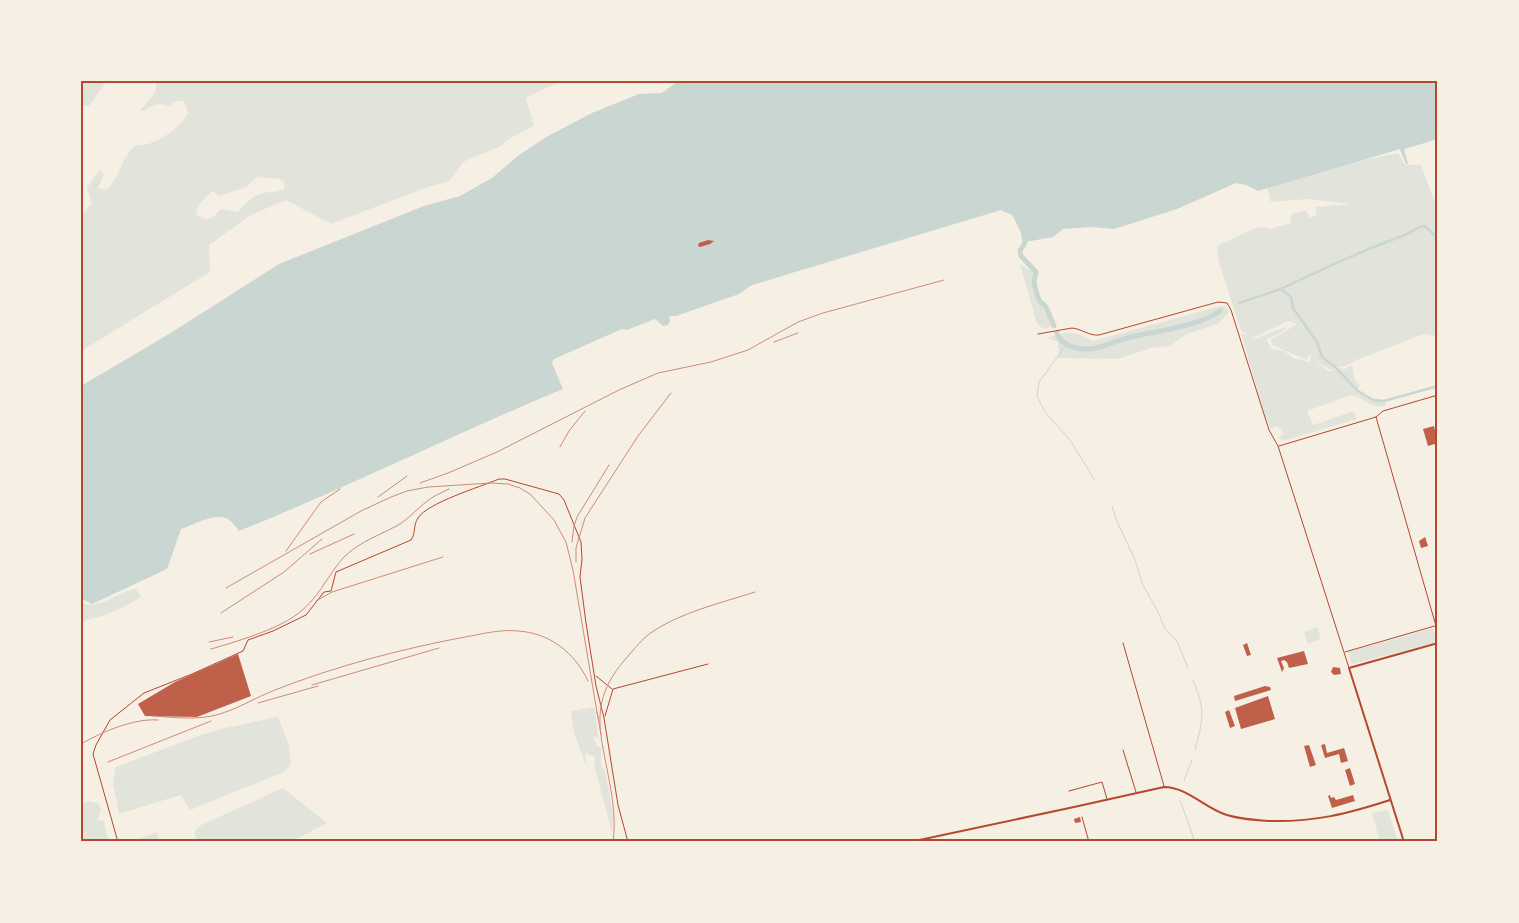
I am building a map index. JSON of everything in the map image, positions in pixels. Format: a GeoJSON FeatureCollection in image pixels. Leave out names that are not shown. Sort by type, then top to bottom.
{"type":"FeatureCollection","features":[{"type":"Feature","properties":{"kind":"street"},"geometry":{"type":"LineString","coordinates":[[1038,334],[1077,328],[1091,335],[1099,335],[1218,302],[1225,302],[1231,310],[1269,430],[1278,446],[1404,842]]}},
{"type":"Feature","properties":{"kind":"street"},"geometry":{"type":"LineString","coordinates":[[1278,446],[1376,417],[1383,411],[1438,395]]}},
{"type":"Feature","properties":{"kind":"street"},"geometry":{"type":"LineString","coordinates":[[1376,417],[1438,633]]}},
{"type":"Feature","properties":{"kind":"street"},"geometry":{"type":"LineString","coordinates":[[118,842],[93,754],[105,728],[117,714],[144,693],[243,651],[248,640],[273,631],[306,615],[324,592],[331,591],[336,572],[411,540],[414,535],[417,519],[430,507],[499,479],[556,492],[564,500],[581,542],[580,576],[595,675],[618,805],[628,842]]}},
{"type":"Feature","properties":{"kind":"street"},"geometry":{"type":"LineString","coordinates":[[1344,652],[1437,625]]}},
{"type":"Feature","properties":{"kind":"street"},"geometry":{"type":"LineString","coordinates":[[1123,643],[1164,787]]}},
{"type":"Feature","properties":{"kind":"street"},"geometry":{"type":"LineString","coordinates":[[1349,668],[1438,643]]}},
{"type":"Feature","properties":{"kind":"street"},"geometry":{"type":"LineString","coordinates":[[613,689],[708,664]]}},
{"type":"Feature","properties":{"kind":"street"},"geometry":{"type":"LineString","coordinates":[[595,675],[613,689]]}},
{"type":"Feature","properties":{"kind":"street"},"geometry":{"type":"LineString","coordinates":[[604,718],[613,689]]}},
{"type":"Feature","properties":{"kind":"street"},"geometry":{"type":"LineString","coordinates":[[1123,750],[1137,793]]}},
{"type":"Feature","properties":{"kind":"street"},"geometry":{"type":"LineString","coordinates":[[1068,791],[1102,782],[1107,800]]}},
{"type":"Feature","properties":{"kind":"street"},"geometry":{"type":"LineString","coordinates":[[910,842],[1164,787],[1184,792],[1220,813],[1255,820],[1298,821],[1318,819],[1390,800]]}},
{"type":"Feature","properties":{"kind":"street"},"geometry":{"type":"LineString","coordinates":[[1082,817],[1089,842]]}},
{"type":"Feature","properties":{"kind":"shaded area"},"geometry":{"type":"Polygon","coordinates":[[[81,81],[107,81],[89,106],[81,106],[81,81]]]}},
{"type":"Feature","properties":{"kind":"shaded area"},"geometry":{"type":"Polygon","coordinates":[[[157,81],[560,81],[526,98],[534,126],[507,140],[501,146],[463,162],[449,181],[428,187],[331,224],[286,200],[251,215],[209,245],[210,272],[81,351],[81,215],[92,203],[87,188],[99,170],[104,174],[98,188],[107,190],[127,155],[136,145],[143,145],[158,140],[173,131],[184,119],[188,113],[183,101],[177,101],[169,106],[158,104],[144,111],[140,110],[155,93],[157,81]],[[257,177],[246,187],[219,196],[212,191],[199,205],[196,211],[198,216],[209,219],[221,209],[238,212],[257,195],[284,189],[284,182],[279,179],[257,177]]]}},
{"type":"Feature","properties":{"kind":"shaded area"},"geometry":{"type":"Polygon","coordinates":[[[678,81],[1438,81],[1438,139],[1404,149],[1408,164],[1406,164],[1400,149],[1258,191],[1246,185],[1236,183],[1177,209],[1114,229],[1091,227],[1063,229],[1053,237],[1025,242],[1012,215],[1001,210],[752,285],[739,294],[676,316],[671,316],[669,317],[668,325],[663,326],[655,319],[627,330],[622,329],[554,359],[552,363],[563,389],[321,497],[239,531],[228,519],[222,517],[210,518],[181,529],[167,569],[92,604],[81,599],[81,386],[169,334],[279,264],[424,206],[460,196],[492,178],[519,155],[548,136],[592,113],[639,94],[662,93],[678,81]]]}},
{"type":"Feature","properties":{"kind":"shaded area"},"geometry":{"type":"Polygon","coordinates":[[[1398,153],[1405,165],[1421,165],[1438,211],[1438,336],[1424,334],[1343,367],[1335,367],[1332,370],[1318,363],[1313,356],[1317,363],[1330,372],[1337,368],[1345,369],[1352,365],[1354,378],[1360,386],[1356,391],[1370,399],[1385,400],[1386,406],[1372,405],[1351,395],[1307,411],[1313,425],[1354,411],[1357,419],[1283,441],[1278,437],[1284,434],[1278,426],[1271,429],[1265,416],[1241,333],[1252,337],[1241,331],[1219,262],[1217,246],[1255,228],[1264,227],[1269,229],[1291,223],[1291,214],[1306,210],[1310,218],[1317,215],[1315,207],[1351,204],[1308,199],[1271,202],[1265,180],[1398,153]],[[1288,321],[1253,338],[1255,339],[1284,327],[1287,328],[1267,339],[1268,343],[1272,349],[1284,351],[1294,358],[1309,362],[1312,354],[1308,356],[1307,360],[1272,345],[1271,340],[1297,324],[1288,321]]]}},
{"type":"Feature","properties":{"kind":"shaded area"},"geometry":{"type":"Polygon","coordinates":[[[1020,264],[1033,272],[1036,294],[1053,326],[1044,329],[1037,324],[1020,264]]]}},
{"type":"Feature","properties":{"kind":"shaded area"},"geometry":{"type":"Polygon","coordinates":[[[1225,306],[1229,312],[1218,324],[1186,334],[1170,346],[1151,348],[1117,359],[1059,358],[1058,342],[1047,338],[1060,334],[1075,333],[1093,341],[1225,306]]]}},
{"type":"Feature","properties":{"kind":"shaded area"},"geometry":{"type":"Polygon","coordinates":[[[136,589],[141,597],[115,611],[81,623],[81,603],[97,604],[136,589]]]}},
{"type":"Feature","properties":{"kind":"shaded area"},"geometry":{"type":"Polygon","coordinates":[[[1317,627],[1321,639],[1308,644],[1304,632],[1317,627]]]}},
{"type":"Feature","properties":{"kind":"shaded area"},"geometry":{"type":"Polygon","coordinates":[[[1433,629],[1436,639],[1433,643],[1353,664],[1351,662],[1348,652],[1433,629]]]}},
{"type":"Feature","properties":{"kind":"shaded area"},"geometry":{"type":"Polygon","coordinates":[[[594,707],[599,740],[593,735],[597,746],[601,748],[601,764],[606,774],[613,817],[612,832],[594,765],[595,757],[585,753],[587,768],[574,733],[571,711],[594,707]]]}},
{"type":"Feature","properties":{"kind":"shaded area"},"geometry":{"type":"Polygon","coordinates":[[[278,717],[289,745],[291,765],[284,772],[190,810],[181,795],[119,814],[113,783],[116,767],[195,737],[221,729],[278,717]]]}},
{"type":"Feature","properties":{"kind":"shaded area"},"geometry":{"type":"Polygon","coordinates":[[[283,788],[327,823],[290,842],[197,842],[194,832],[201,825],[283,788]]]}},
{"type":"Feature","properties":{"kind":"shaded area"},"geometry":{"type":"Polygon","coordinates":[[[89,801],[99,804],[101,810],[98,820],[104,821],[108,839],[113,842],[81,842],[81,804],[89,801]]]}},
{"type":"Feature","properties":{"kind":"shaded area"},"geometry":{"type":"Polygon","coordinates":[[[1388,810],[1398,842],[1380,842],[1372,813],[1388,810]]]}},
{"type":"Feature","properties":{"kind":"shaded area"},"geometry":{"type":"Polygon","coordinates":[[[157,832],[159,842],[132,842],[157,832]]]}},
{"type":"Feature","properties":{"kind":"building"},"geometry":{"type":"Polygon","coordinates":[[[708,240],[714,241],[710,244],[698,246],[699,243],[708,240]]]}},
{"type":"Feature","properties":{"kind":"building"},"geometry":{"type":"Polygon","coordinates":[[[1434,426],[1438,443],[1428,446],[1423,429],[1434,426]]]}},
{"type":"Feature","properties":{"kind":"building"},"geometry":{"type":"Polygon","coordinates":[[[1425,537],[1428,546],[1421,548],[1419,541],[1425,537]]]}},
{"type":"Feature","properties":{"kind":"building"},"geometry":{"type":"Polygon","coordinates":[[[1247,643],[1251,655],[1247,656],[1243,645],[1247,643]]]}},
{"type":"Feature","properties":{"kind":"building"},"geometry":{"type":"Polygon","coordinates":[[[1304,651],[1308,664],[1289,668],[1284,660],[1281,661],[1284,668],[1282,672],[1277,658],[1304,651]]]}},
{"type":"Feature","properties":{"kind":"building"},"geometry":{"type":"Polygon","coordinates":[[[238,654],[251,696],[197,717],[145,716],[138,704],[175,682],[238,654]]]}},
{"type":"Feature","properties":{"kind":"building"},"geometry":{"type":"Polygon","coordinates":[[[1333,667],[1340,668],[1341,674],[1334,675],[1331,672],[1333,667]]]}},
{"type":"Feature","properties":{"kind":"building"},"geometry":{"type":"Polygon","coordinates":[[[1265,686],[1270,687],[1271,690],[1235,701],[1234,696],[1265,686]]]}},
{"type":"Feature","properties":{"kind":"building"},"geometry":{"type":"Polygon","coordinates":[[[1268,696],[1275,719],[1241,729],[1235,708],[1268,696]]]}},
{"type":"Feature","properties":{"kind":"building"},"geometry":{"type":"Polygon","coordinates":[[[1229,710],[1235,726],[1230,728],[1225,712],[1229,710]]]}},
{"type":"Feature","properties":{"kind":"building"},"geometry":{"type":"Polygon","coordinates":[[[1325,744],[1327,753],[1344,748],[1348,761],[1341,763],[1339,754],[1325,758],[1321,745],[1325,744]]]}},
{"type":"Feature","properties":{"kind":"building"},"geometry":{"type":"Polygon","coordinates":[[[1309,745],[1316,765],[1310,767],[1304,746],[1309,745]]]}},
{"type":"Feature","properties":{"kind":"building"},"geometry":{"type":"Polygon","coordinates":[[[1350,768],[1355,784],[1350,786],[1345,770],[1350,768]]]}},
{"type":"Feature","properties":{"kind":"building"},"geometry":{"type":"Polygon","coordinates":[[[1330,795],[1331,798],[1334,797],[1336,800],[1353,795],[1355,801],[1332,808],[1328,796],[1330,795]]]}},
{"type":"Feature","properties":{"kind":"building"},"geometry":{"type":"Polygon","coordinates":[[[1080,817],[1081,822],[1075,823],[1074,819],[1080,817]]]}},
{"type":"Feature","properties":{"kind":"waterway"},"geometry":{"type":"LineString","coordinates":[[1281,289],[1342,260],[1408,234],[1420,227],[1425,226],[1438,239]]}},
{"type":"Feature","properties":{"kind":"waterway"},"geometry":{"type":"LineString","coordinates":[[1022,248],[1025,242],[1024,236]]}},
{"type":"Feature","properties":{"kind":"waterway"},"geometry":{"type":"LineString","coordinates":[[1020,250],[1021,256],[1036,272],[1034,283],[1037,294],[1039,300],[1046,307],[1054,326]]}},
{"type":"Feature","properties":{"kind":"waterway"},"geometry":{"type":"LineString","coordinates":[[1239,303],[1281,289],[1291,297],[1293,308],[1317,342],[1322,357],[1335,367],[1358,391],[1373,400],[1384,401],[1438,386]]}},
{"type":"Feature","properties":{"kind":"waterway"},"geometry":{"type":"LineString","coordinates":[[1057,333],[1062,341],[1070,346],[1090,349],[1127,338],[1188,325],[1220,311]]}},
{"type":"Feature","properties":{"kind":"waterway"},"geometry":{"type":"LineString","coordinates":[[1067,344],[1039,382],[1037,396],[1045,412],[1070,440],[1094,479]]}},
{"type":"Feature","properties":{"kind":"waterway"},"geometry":{"type":"LineString","coordinates":[[1112,506],[1135,560],[1143,585],[1165,629],[1177,641],[1188,668]]}},
{"type":"Feature","properties":{"kind":"waterway"},"geometry":{"type":"LineString","coordinates":[[1193,680],[1200,700],[1202,715],[1195,750]]}},
{"type":"Feature","properties":{"kind":"waterway"},"geometry":{"type":"LineString","coordinates":[[1184,781],[1192,760]]}},
{"type":"Feature","properties":{"kind":"waterway"},"geometry":{"type":"LineString","coordinates":[[1180,800],[1195,842]]}},
{"type":"Feature","properties":{"kind":"railway"},"geometry":{"type":"LineString","coordinates":[[420,483],[497,452],[619,390],[658,373],[711,362],[748,350],[798,322],[823,313],[944,280]]}},
{"type":"Feature","properties":{"kind":"railway"},"geometry":{"type":"LineString","coordinates":[[774,342],[798,333]]}},
{"type":"Feature","properties":{"kind":"railway"},"geometry":{"type":"LineString","coordinates":[[576,562],[576,548],[585,518],[638,436],[671,393]]}},
{"type":"Feature","properties":{"kind":"railway"},"geometry":{"type":"LineString","coordinates":[[560,447],[569,431],[585,411]]}},
{"type":"Feature","properties":{"kind":"railway"},"geometry":{"type":"LineString","coordinates":[[572,542],[577,517],[609,465]]}},
{"type":"Feature","properties":{"kind":"railway"},"geometry":{"type":"LineString","coordinates":[[378,497],[407,476]]}},
{"type":"Feature","properties":{"kind":"railway"},"geometry":{"type":"LineString","coordinates":[[226,588],[361,511],[407,491],[428,487],[491,483],[508,484],[520,488],[530,494],[554,520],[566,542],[573,570],[598,718]]}},
{"type":"Feature","properties":{"kind":"railway"},"geometry":{"type":"LineString","coordinates":[[286,551],[321,502],[340,489]]}},
{"type":"Feature","properties":{"kind":"railway"},"geometry":{"type":"LineString","coordinates":[[211,649],[267,631],[296,615],[317,595],[350,551],[400,524],[429,500],[449,489]]}},
{"type":"Feature","properties":{"kind":"railway"},"geometry":{"type":"LineString","coordinates":[[310,554],[354,534]]}},
{"type":"Feature","properties":{"kind":"railway"},"geometry":{"type":"LineString","coordinates":[[221,613],[284,572],[322,539]]}},
{"type":"Feature","properties":{"kind":"railway"},"geometry":{"type":"LineString","coordinates":[[316,601],[332,592],[443,557]]}},
{"type":"Feature","properties":{"kind":"railway"},"geometry":{"type":"LineString","coordinates":[[613,842],[613,802],[600,725],[603,696],[611,679],[638,644],[660,627],[686,614],[755,592]]}},
{"type":"Feature","properties":{"kind":"railway"},"geometry":{"type":"LineString","coordinates":[[152,716],[190,718],[212,716],[229,711],[298,681],[369,659],[417,647],[485,633],[505,631],[530,633],[551,640],[569,653],[588,681]]}},
{"type":"Feature","properties":{"kind":"railway"},"geometry":{"type":"LineString","coordinates":[[209,642],[233,637]]}},
{"type":"Feature","properties":{"kind":"railway"},"geometry":{"type":"LineString","coordinates":[[312,685],[439,648]]}},
{"type":"Feature","properties":{"kind":"railway"},"geometry":{"type":"LineString","coordinates":[[258,703],[318,686]]}},
{"type":"Feature","properties":{"kind":"railway"},"geometry":{"type":"LineString","coordinates":[[597,712],[601,734]]}},
{"type":"Feature","properties":{"kind":"railway"},"geometry":{"type":"LineString","coordinates":[[81,744],[108,731],[129,724],[139,721],[158,720]]}},
{"type":"Feature","properties":{"kind":"railway"},"geometry":{"type":"LineString","coordinates":[[108,762],[211,721]]}}]}
